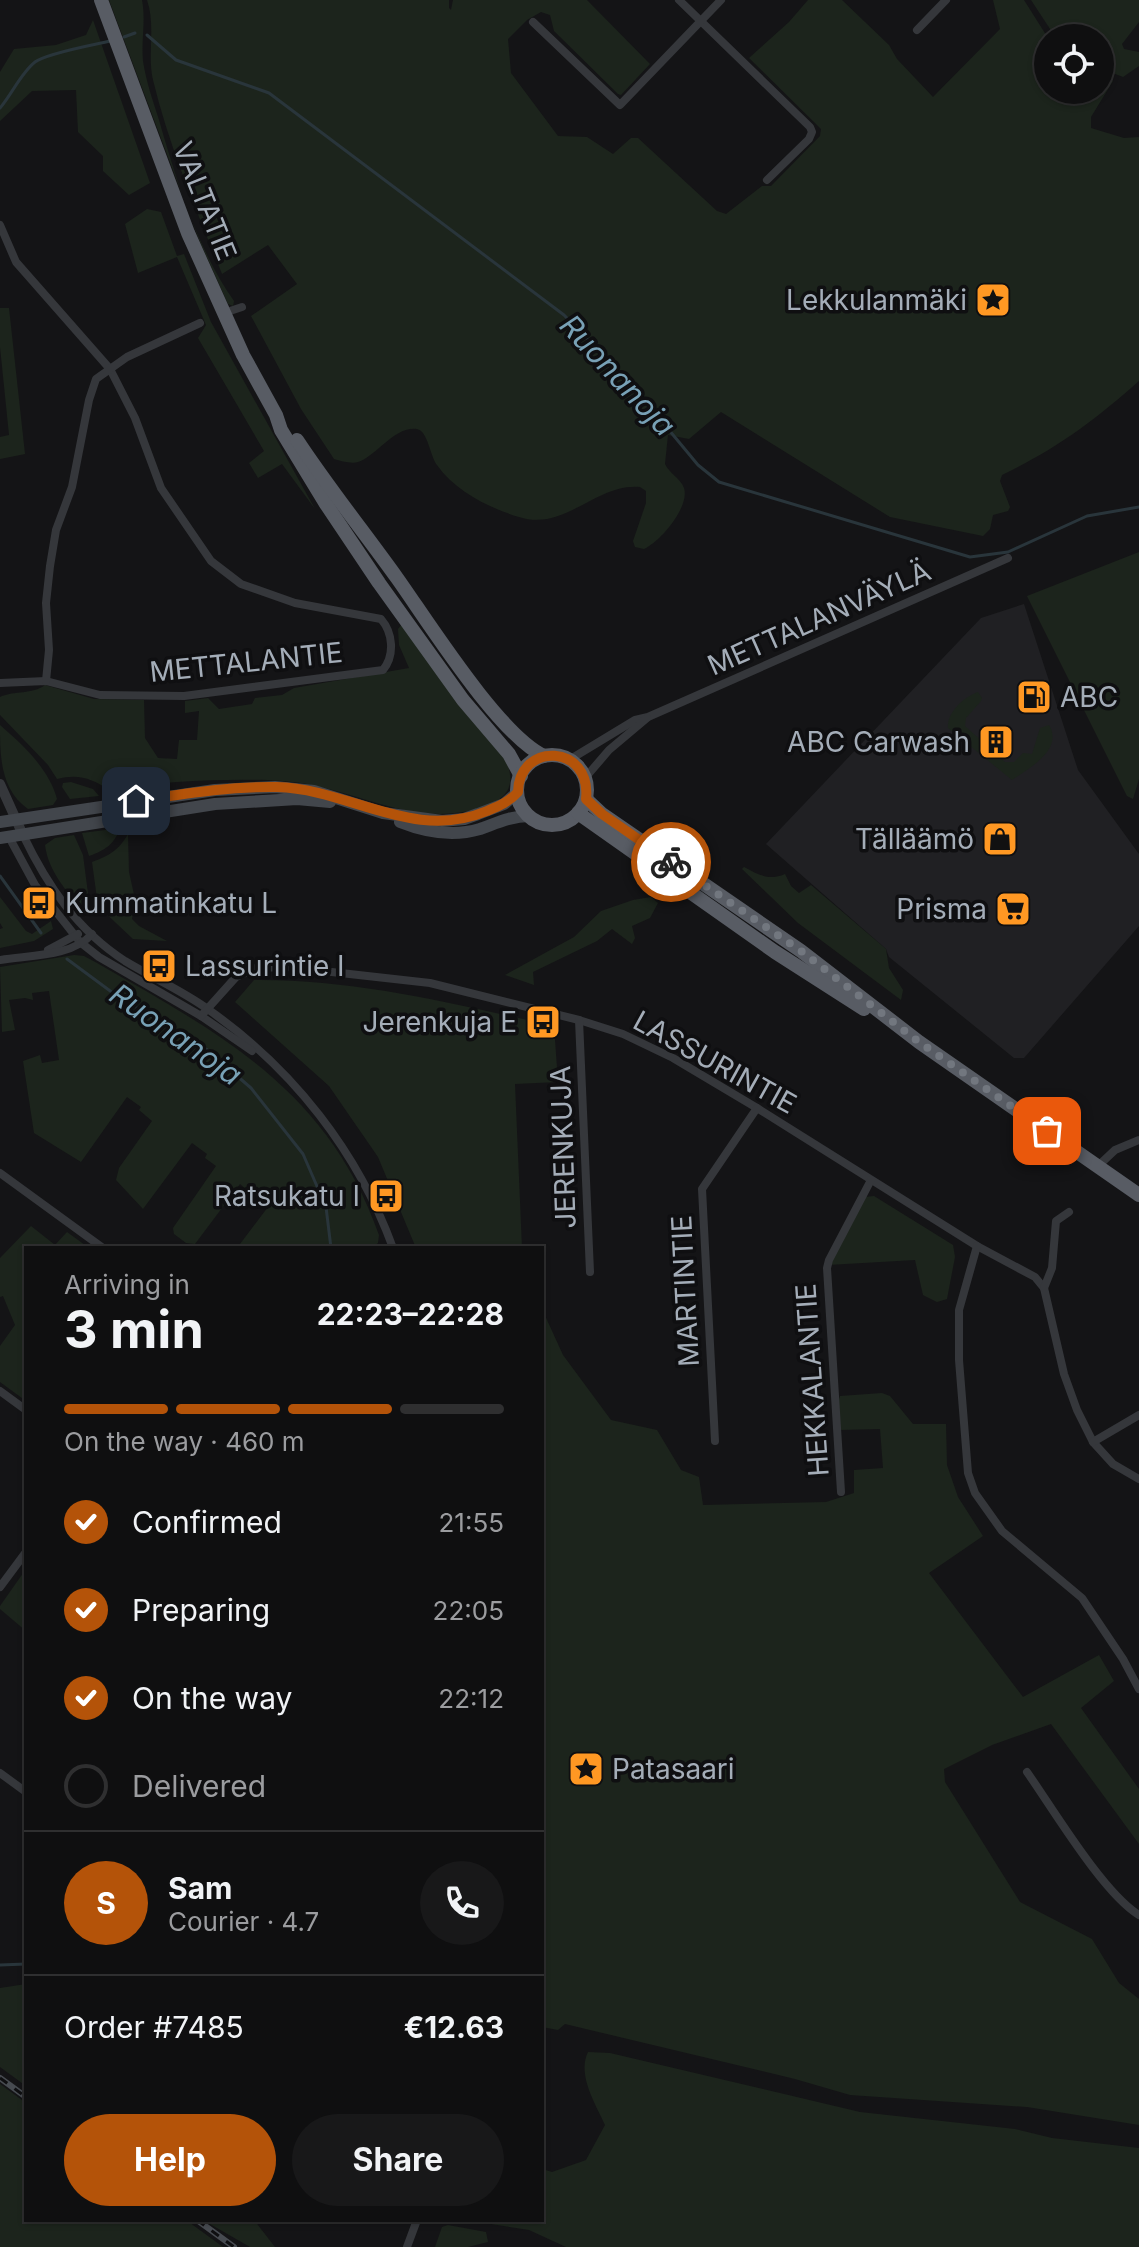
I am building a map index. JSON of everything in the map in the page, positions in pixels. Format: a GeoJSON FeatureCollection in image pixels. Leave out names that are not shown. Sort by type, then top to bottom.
{"type":"FeatureCollection","features":[{"type":"Feature","properties":{"kind":"highway","name":"VALTATIE"},"geometry":{"type":"LineString","coordinates":[[101,0],[182,218],[223,313],[281,430],[366,564],[468,707],[509,754],[521,776]]}},
{"type":"Feature","properties":{"kind":"highway","name":"VALTATIE"},"geometry":{"type":"LineString","coordinates":[[276,415],[288,426],[483,696],[522,742],[544,756]]}},
{"type":"Feature","properties":{"kind":"highway"},"geometry":{"type":"LineString","coordinates":[[544,756],[561,756],[569,760],[585,778],[582,806],[563,824],[539,822],[521,806],[518,792],[521,776],[525,769],[544,756]]}},
{"type":"Feature","properties":{"kind":"highway"},"geometry":{"type":"LineString","coordinates":[[582,806],[775,952],[919,1042],[1139,1195]]}},
{"type":"Feature","properties":{"kind":"main road"},"geometry":{"type":"LineString","coordinates":[[5,820],[215,790],[275,787],[314,791],[383,813],[442,821],[464,819],[504,804],[518,792]]}},
{"type":"Feature","properties":{"kind":"main road"},"geometry":{"type":"LineString","coordinates":[[11,837],[143,814],[242,802],[297,799],[368,809]]}},
{"type":"Feature","properties":{"kind":"main road"},"geometry":{"type":"LineString","coordinates":[[383,813],[410,826],[452,833],[529,816]]}},
{"type":"Feature","properties":{"kind":"street"},"geometry":{"type":"LineString","coordinates":[[679,0],[810,127],[812,132],[809,139],[767,180]]}},
{"type":"Feature","properties":{"kind":"street"},"geometry":{"type":"LineString","coordinates":[[533,22],[620,105],[721,0]]}},
{"type":"Feature","properties":{"kind":"street"},"geometry":{"type":"LineString","coordinates":[[917,30],[946,0]]}},
{"type":"Feature","properties":{"kind":"street"},"geometry":{"type":"LineString","coordinates":[[0,225],[16,262],[110,369]]}},
{"type":"Feature","properties":{"kind":"street"},"geometry":{"type":"LineString","coordinates":[[223,313],[242,307]]}},
{"type":"Feature","properties":{"kind":"street"},"geometry":{"type":"LineString","coordinates":[[46,681],[49,650],[46,603],[56,530],[72,487],[96,379],[127,357],[200,323]]}},
{"type":"Feature","properties":{"kind":"street","name":"METTALANTIE"},"geometry":{"type":"LineString","coordinates":[[0,683],[46,681],[100,695],[184,696],[383,670],[389,662],[388,627],[381,619],[295,603],[241,584],[211,561],[161,488],[135,418],[110,369]]}},
{"type":"Feature","properties":{"kind":"street","name":"METTALANVÄYLÄ"},"geometry":{"type":"LineString","coordinates":[[569,760],[635,720],[648,717],[1008,558]]}},
{"type":"Feature","properties":{"kind":"street","name":"METTALANVÄYLÄ"},"geometry":{"type":"LineString","coordinates":[[585,778],[609,750],[648,717]]}},
{"type":"Feature","properties":{"kind":"street"},"geometry":{"type":"LineString","coordinates":[[0,784],[5,820],[11,837],[35,885],[75,937],[120,970],[204,1012]]}},
{"type":"Feature","properties":{"kind":"street"},"geometry":{"type":"LineString","coordinates":[[11,837],[89,932],[123,960],[246,1039],[284,1075],[326,1122],[350,1156],[374,1200],[392,1246]]}},
{"type":"Feature","properties":{"kind":"street"},"geometry":{"type":"LineString","coordinates":[[40,954],[89,932]]}},
{"type":"Feature","properties":{"kind":"street"},"geometry":{"type":"LineString","coordinates":[[0,960],[53,953],[83,944],[89,932]]}},
{"type":"Feature","properties":{"kind":"street","name":"LASSURINTIE"},"geometry":{"type":"LineString","coordinates":[[204,1012],[245,971],[287,967],[430,983],[623,1034],[657,1049],[757,1108],[977,1246],[1035,1277],[1044,1288]]}},
{"type":"Feature","properties":{"kind":"street","name":"JERENKUJA"},"geometry":{"type":"LineString","coordinates":[[579,1020],[590,1272]]}},
{"type":"Feature","properties":{"kind":"street","name":"MARTINTIE"},"geometry":{"type":"LineString","coordinates":[[715,1441],[702,1189],[757,1108]]}},
{"type":"Feature","properties":{"kind":"street"},"geometry":{"type":"LineString","coordinates":[[1098,1166],[1115,1150],[1139,1140]]}},
{"type":"Feature","properties":{"kind":"street"},"geometry":{"type":"LineString","coordinates":[[0,1173],[100,1246]]}},
{"type":"Feature","properties":{"kind":"street","name":"HEKKALANTIE"},"geometry":{"type":"LineString","coordinates":[[841,1492],[827,1268],[871,1180]]}},
{"type":"Feature","properties":{"kind":"street"},"geometry":{"type":"LineString","coordinates":[[1069,1212],[1056,1221],[1052,1268],[1044,1288],[1064,1374],[1093,1442],[1113,1464],[1139,1479]]}},
{"type":"Feature","properties":{"kind":"street"},"geometry":{"type":"LineString","coordinates":[[977,1246],[959,1310],[960,1375],[971,1483],[1002,1531],[1082,1598],[1139,1689]]}},
{"type":"Feature","properties":{"kind":"street"},"geometry":{"type":"LineString","coordinates":[[0,1391],[24,1409]]}},
{"type":"Feature","properties":{"kind":"street"},"geometry":{"type":"LineString","coordinates":[[1093,1442],[1139,1415]]}},
{"type":"Feature","properties":{"kind":"street"},"geometry":{"type":"LineString","coordinates":[[0,1587],[24,1555]]}},
{"type":"Feature","properties":{"kind":"street"},"geometry":{"type":"LineString","coordinates":[[1027,1772],[1092,1865],[1120,1900],[1139,1915]]}},
{"type":"Feature","properties":{"kind":"street"},"geometry":{"type":"LineString","coordinates":[[0,1773],[24,1791]]}},
{"type":"Feature","properties":{"kind":"street"},"geometry":{"type":"LineString","coordinates":[[407,2247],[416,2222]]}},
{"type":"Feature","properties":{"kind":"shaded area"},"geometry":{"type":"Polygon","coordinates":[[[109,0],[142,0],[146,76],[188,210],[109,0]]]}},
{"type":"Feature","properties":{"kind":"shaded area"},"geometry":{"type":"Polygon","coordinates":[[[147,0],[449,0],[451,10],[453,0],[587,0],[650,64],[621,95],[554,31],[550,15],[541,12],[527,20],[508,39],[511,73],[558,136],[587,137],[613,154],[631,138],[638,138],[717,211],[726,214],[762,186],[771,186],[820,136],[821,129],[749,58],[808,0],[842,0],[889,45],[897,59],[933,97],[1000,29],[993,0],[1024,0],[1039,24],[1034,24],[1034,104],[1099,104],[1091,117],[1091,128],[1124,138],[1139,137],[1139,381],[1074,433],[1002,475],[1000,481],[1010,507],[1008,511],[993,515],[990,529],[983,536],[890,517],[721,412],[689,439],[668,435],[665,464],[684,488],[685,496],[672,523],[644,549],[635,547],[633,541],[646,503],[646,491],[640,487],[609,492],[566,513],[536,520],[496,509],[463,491],[437,465],[424,434],[417,429],[401,432],[358,462],[334,459],[301,409],[251,316],[297,284],[268,245],[222,274],[184,178],[153,80],[147,0]]]}},
{"type":"Feature","properties":{"kind":"shaded area"},"geometry":{"type":"Polygon","coordinates":[[[1031,0],[1139,0],[1139,22],[1122,44],[1124,49],[1139,52],[1139,66],[1123,77],[1114,73],[1114,24],[1047,24],[1031,0]]]}},
{"type":"Feature","properties":{"kind":"shaded area"},"geometry":{"type":"Polygon","coordinates":[[[93,20],[150,183],[129,195],[103,171],[103,156],[78,132],[76,90],[32,91],[0,121],[0,72],[14,49],[56,45],[86,35],[93,20]]]}},
{"type":"Feature","properties":{"kind":"shaded area"},"geometry":{"type":"Polygon","coordinates":[[[147,209],[161,212],[177,256],[184,254],[211,322],[315,509],[282,464],[258,478],[249,463],[264,451],[198,338],[206,325],[177,257],[138,273],[125,224],[147,209]]]}},
{"type":"Feature","properties":{"kind":"shaded area"},"geometry":{"type":"Polygon","coordinates":[[[190,215],[209,260],[234,301],[233,306],[228,304],[200,242],[190,215]]]}},
{"type":"Feature","properties":{"kind":"shaded area"},"geometry":{"type":"Polygon","coordinates":[[[0,308],[9,308],[25,454],[0,459],[0,437],[9,435],[0,347],[0,308]]]}},
{"type":"Feature","properties":{"kind":"shaded area"},"geometry":{"type":"Polygon","coordinates":[[[1139,552],[1139,779],[1133,799],[1127,796],[1027,596],[1139,552]]]}},
{"type":"Feature","properties":{"kind":"shaded area"},"geometry":{"type":"Polygon","coordinates":[[[1024,604],[1078,770],[1139,854],[1139,926],[1024,1058],[1014,1058],[889,957],[886,949],[766,844],[981,618],[1024,604]]]}},
{"type":"Feature","properties":{"kind":"shaded area"},"geometry":{"type":"Polygon","coordinates":[[[402,624],[505,757],[510,783],[505,794],[493,803],[470,811],[425,813],[310,785],[268,780],[189,781],[110,790],[85,778],[57,779],[48,765],[0,715],[0,697],[45,685],[94,699],[144,700],[145,738],[158,758],[177,759],[179,740],[197,740],[199,711],[185,713],[185,701],[208,698],[219,709],[252,704],[255,698],[282,695],[294,688],[409,668],[399,645],[398,629],[402,624]]]}},
{"type":"Feature","properties":{"kind":"shaded area"},"geometry":{"type":"Polygon","coordinates":[[[978,692],[981,701],[966,718],[965,726],[1005,762],[1014,762],[1023,753],[1032,754],[1040,728],[1049,725],[1052,743],[1048,750],[1035,764],[1012,780],[948,728],[950,716],[957,706],[978,692]]]}},
{"type":"Feature","properties":{"kind":"shaded area"},"geometry":{"type":"Polygon","coordinates":[[[0,725],[42,768],[57,799],[53,805],[28,809],[12,792],[1,760],[0,725]]]}},
{"type":"Feature","properties":{"kind":"shaded area"},"geometry":{"type":"Polygon","coordinates":[[[71,782],[93,789],[99,796],[70,799],[62,787],[63,783],[71,782]]]}},
{"type":"Feature","properties":{"kind":"shaded area"},"geometry":{"type":"Polygon","coordinates":[[[120,828],[108,846],[89,856],[82,833],[120,828]]]}},
{"type":"Feature","properties":{"kind":"shaded area"},"geometry":{"type":"Polygon","coordinates":[[[128,834],[129,872],[135,899],[132,919],[167,941],[133,939],[98,906],[92,862],[113,852],[128,834]]]}},
{"type":"Feature","properties":{"kind":"shaded area"},"geometry":{"type":"Polygon","coordinates":[[[74,835],[83,855],[89,901],[79,908],[53,871],[45,845],[55,838],[74,835]]]}},
{"type":"Feature","properties":{"kind":"shaded area"},"geometry":{"type":"Polygon","coordinates":[[[744,867],[769,877],[785,874],[799,893],[811,885],[886,949],[889,968],[903,990],[901,1000],[798,923],[742,869],[744,867]]]}},
{"type":"Feature","properties":{"kind":"shaded area"},"geometry":{"type":"Polygon","coordinates":[[[0,897],[26,931],[32,934],[51,921],[53,929],[34,941],[0,948],[0,929],[3,928],[0,923],[0,897]]]}},
{"type":"Feature","properties":{"kind":"shaded area"},"geometry":{"type":"Polygon","coordinates":[[[651,897],[658,903],[650,918],[632,926],[635,938],[632,944],[612,929],[597,941],[533,972],[534,985],[505,975],[574,937],[601,911],[651,897]]]}},
{"type":"Feature","properties":{"kind":"shaded area"},"geometry":{"type":"Polygon","coordinates":[[[84,956],[227,1042],[265,1071],[300,1104],[331,1141],[357,1185],[379,1235],[378,1243],[374,1246],[239,1246],[271,1203],[258,1193],[255,1197],[240,1184],[195,1244],[186,1243],[174,1234],[173,1228],[216,1166],[205,1158],[207,1154],[192,1143],[143,1209],[116,1180],[119,1168],[152,1121],[139,1110],[141,1107],[127,1097],[81,1162],[34,1133],[23,1061],[40,1055],[42,1063],[59,1060],[49,991],[32,993],[33,1000],[9,1000],[15,1030],[2,1032],[0,967],[84,956]]]}},
{"type":"Feature","properties":{"kind":"shaded area"},"geometry":{"type":"Polygon","coordinates":[[[254,980],[292,981],[367,988],[554,1026],[558,1082],[515,1084],[522,1246],[415,1246],[378,1157],[329,1086],[235,1002],[254,980]]]}},
{"type":"Feature","properties":{"kind":"shaded area"},"geometry":{"type":"Polygon","coordinates":[[[874,1196],[953,1245],[955,1257],[947,1299],[937,1302],[923,1295],[915,1260],[828,1265],[865,1197],[874,1196]]]}},
{"type":"Feature","properties":{"kind":"shaded area"},"geometry":{"type":"Polygon","coordinates":[[[31,1226],[55,1245],[67,1232],[86,1246],[24,1246],[24,1400],[0,1382],[0,1346],[15,1325],[3,1296],[0,1297],[0,1258],[31,1226]]]}},
{"type":"Feature","properties":{"kind":"shaded area"},"geometry":{"type":"Polygon","coordinates":[[[544,1313],[563,1355],[611,1420],[657,1430],[681,1470],[699,1477],[703,1505],[826,1502],[854,1493],[854,1470],[883,1468],[880,1429],[838,1430],[836,1409],[840,1396],[882,1393],[890,1396],[913,1424],[946,1424],[947,1465],[958,1497],[983,1536],[929,1573],[1023,1697],[1099,1655],[1114,1681],[1081,1708],[1139,1789],[1139,1844],[1051,1724],[992,1745],[944,1769],[945,1782],[1020,1902],[1092,1939],[1119,1983],[1139,1999],[1139,2125],[1027,2107],[850,2095],[565,2024],[558,2030],[544,2027],[544,1313]]]}},
{"type":"Feature","properties":{"kind":"shaded area"},"geometry":{"type":"Polygon","coordinates":[[[24,1572],[24,1629],[0,1606],[24,1572]]]}},
{"type":"Feature","properties":{"kind":"shaded area"},"geometry":{"type":"Polygon","coordinates":[[[24,1984],[24,2085],[0,2067],[0,1988],[24,1984]]]}},
{"type":"Feature","properties":{"kind":"shaded area"},"geometry":{"type":"Polygon","coordinates":[[[588,2052],[610,2053],[860,2112],[1015,2129],[1052,2138],[1139,2148],[1139,2247],[566,2247],[529,2230],[479,2222],[544,2222],[544,2170],[552,2172],[586,2160],[605,2125],[586,2079],[588,2052]]]}},
{"type":"Feature","properties":{"kind":"shaded area"},"geometry":{"type":"Polygon","coordinates":[[[0,2084],[24,2102],[24,2222],[189,2222],[223,2247],[0,2247],[0,2084]]]}},
{"type":"Feature","properties":{"kind":"shaded area"},"geometry":{"type":"Polygon","coordinates":[[[206,2222],[256,2222],[275,2247],[250,2247],[206,2222]]]}},
{"type":"Feature","properties":{"kind":"shaded area"},"geometry":{"type":"Polygon","coordinates":[[[448,2225],[486,2232],[488,2242],[468,2247],[435,2247],[442,2227],[448,2225]]]}},
{"type":"Feature","properties":{"kind":"waterway","name":"Ruonanoja"},"geometry":{"type":"LineString","coordinates":[[124,37],[135,33]]}},
{"type":"Feature","properties":{"kind":"waterway","name":"Ruonanoja"},"geometry":{"type":"LineString","coordinates":[[147,35],[176,60],[269,93],[564,315],[630,383],[698,465],[719,482],[970,557],[1008,552],[1087,516],[1139,507]]}},
{"type":"Feature","properties":{"kind":"waterway","name":"Ruonanoja"},"geometry":{"type":"LineString","coordinates":[[0,108],[35,62],[60,52],[110,41]]}},
{"type":"Feature","properties":{"kind":"waterway","name":"Ruonanoja"},"geometry":{"type":"LineString","coordinates":[[0,876],[41,933]]}},
{"type":"Feature","properties":{"kind":"waterway","name":"Ruonanoja"},"geometry":{"type":"LineString","coordinates":[[67,959],[117,996],[206,1049],[251,1088],[303,1154],[326,1207],[331,1246]]}},
{"type":"Feature","properties":{"kind":"waterway","name":"Ruonanoja"},"geometry":{"type":"LineString","coordinates":[[0,1965],[24,1964]]}},
{"type":"Feature","properties":{"kind":"railway"},"geometry":{"type":"LineString","coordinates":[[0,2078],[24,2096]]}},
{"type":"Feature","properties":{"kind":"railway"},"geometry":{"type":"LineString","coordinates":[[200,2222],[234,2247]]}},
{"type":"Feature","properties":{"kind":"way so far"},"geometry":{"type":"LineString","coordinates":[[671,862],[801,951],[919,1042],[1047,1131]]}},
{"type":"Feature","properties":{"kind":"place","name":"Lekkulanmäki"},"geometry":{"type":"Point","coordinates":[993,300]}},
{"type":"Feature","properties":{"kind":"place","name":"ABC"},"geometry":{"type":"Point","coordinates":[1034,697]}},
{"type":"Feature","properties":{"kind":"place","name":"ABC Carwash"},"geometry":{"type":"Point","coordinates":[996,742]}},
{"type":"Feature","properties":{"kind":"place","name":"Tälläämö"},"geometry":{"type":"Point","coordinates":[1000,839]}},
{"type":"Feature","properties":{"kind":"place","name":"Kummatinkatu L"},"geometry":{"type":"Point","coordinates":[39,903]}},
{"type":"Feature","properties":{"kind":"place","name":"Prisma"},"geometry":{"type":"Point","coordinates":[1013,909]}},
{"type":"Feature","properties":{"kind":"place","name":"Lassurintie I"},"geometry":{"type":"Point","coordinates":[159,966]}},
{"type":"Feature","properties":{"kind":"place","name":"Jerenkuja E"},"geometry":{"type":"Point","coordinates":[543,1022]}},
{"type":"Feature","properties":{"kind":"place","name":"Ratsukatu I"},"geometry":{"type":"Point","coordinates":[386,1196]}},
{"type":"Feature","properties":{"kind":"place","name":"Patasaari"},"geometry":{"type":"Point","coordinates":[586,1769]}},
{"type":"Feature","properties":{"kind":"route"},"geometry":{"type":"LineString","coordinates":[[136,801],[215,790],[275,787],[314,791],[368,809],[415,819],[464,819],[511,799],[518,792],[525,769],[539,758],[561,756],[579,768],[585,778],[586,799],[602,814],[671,862]]}}]}
